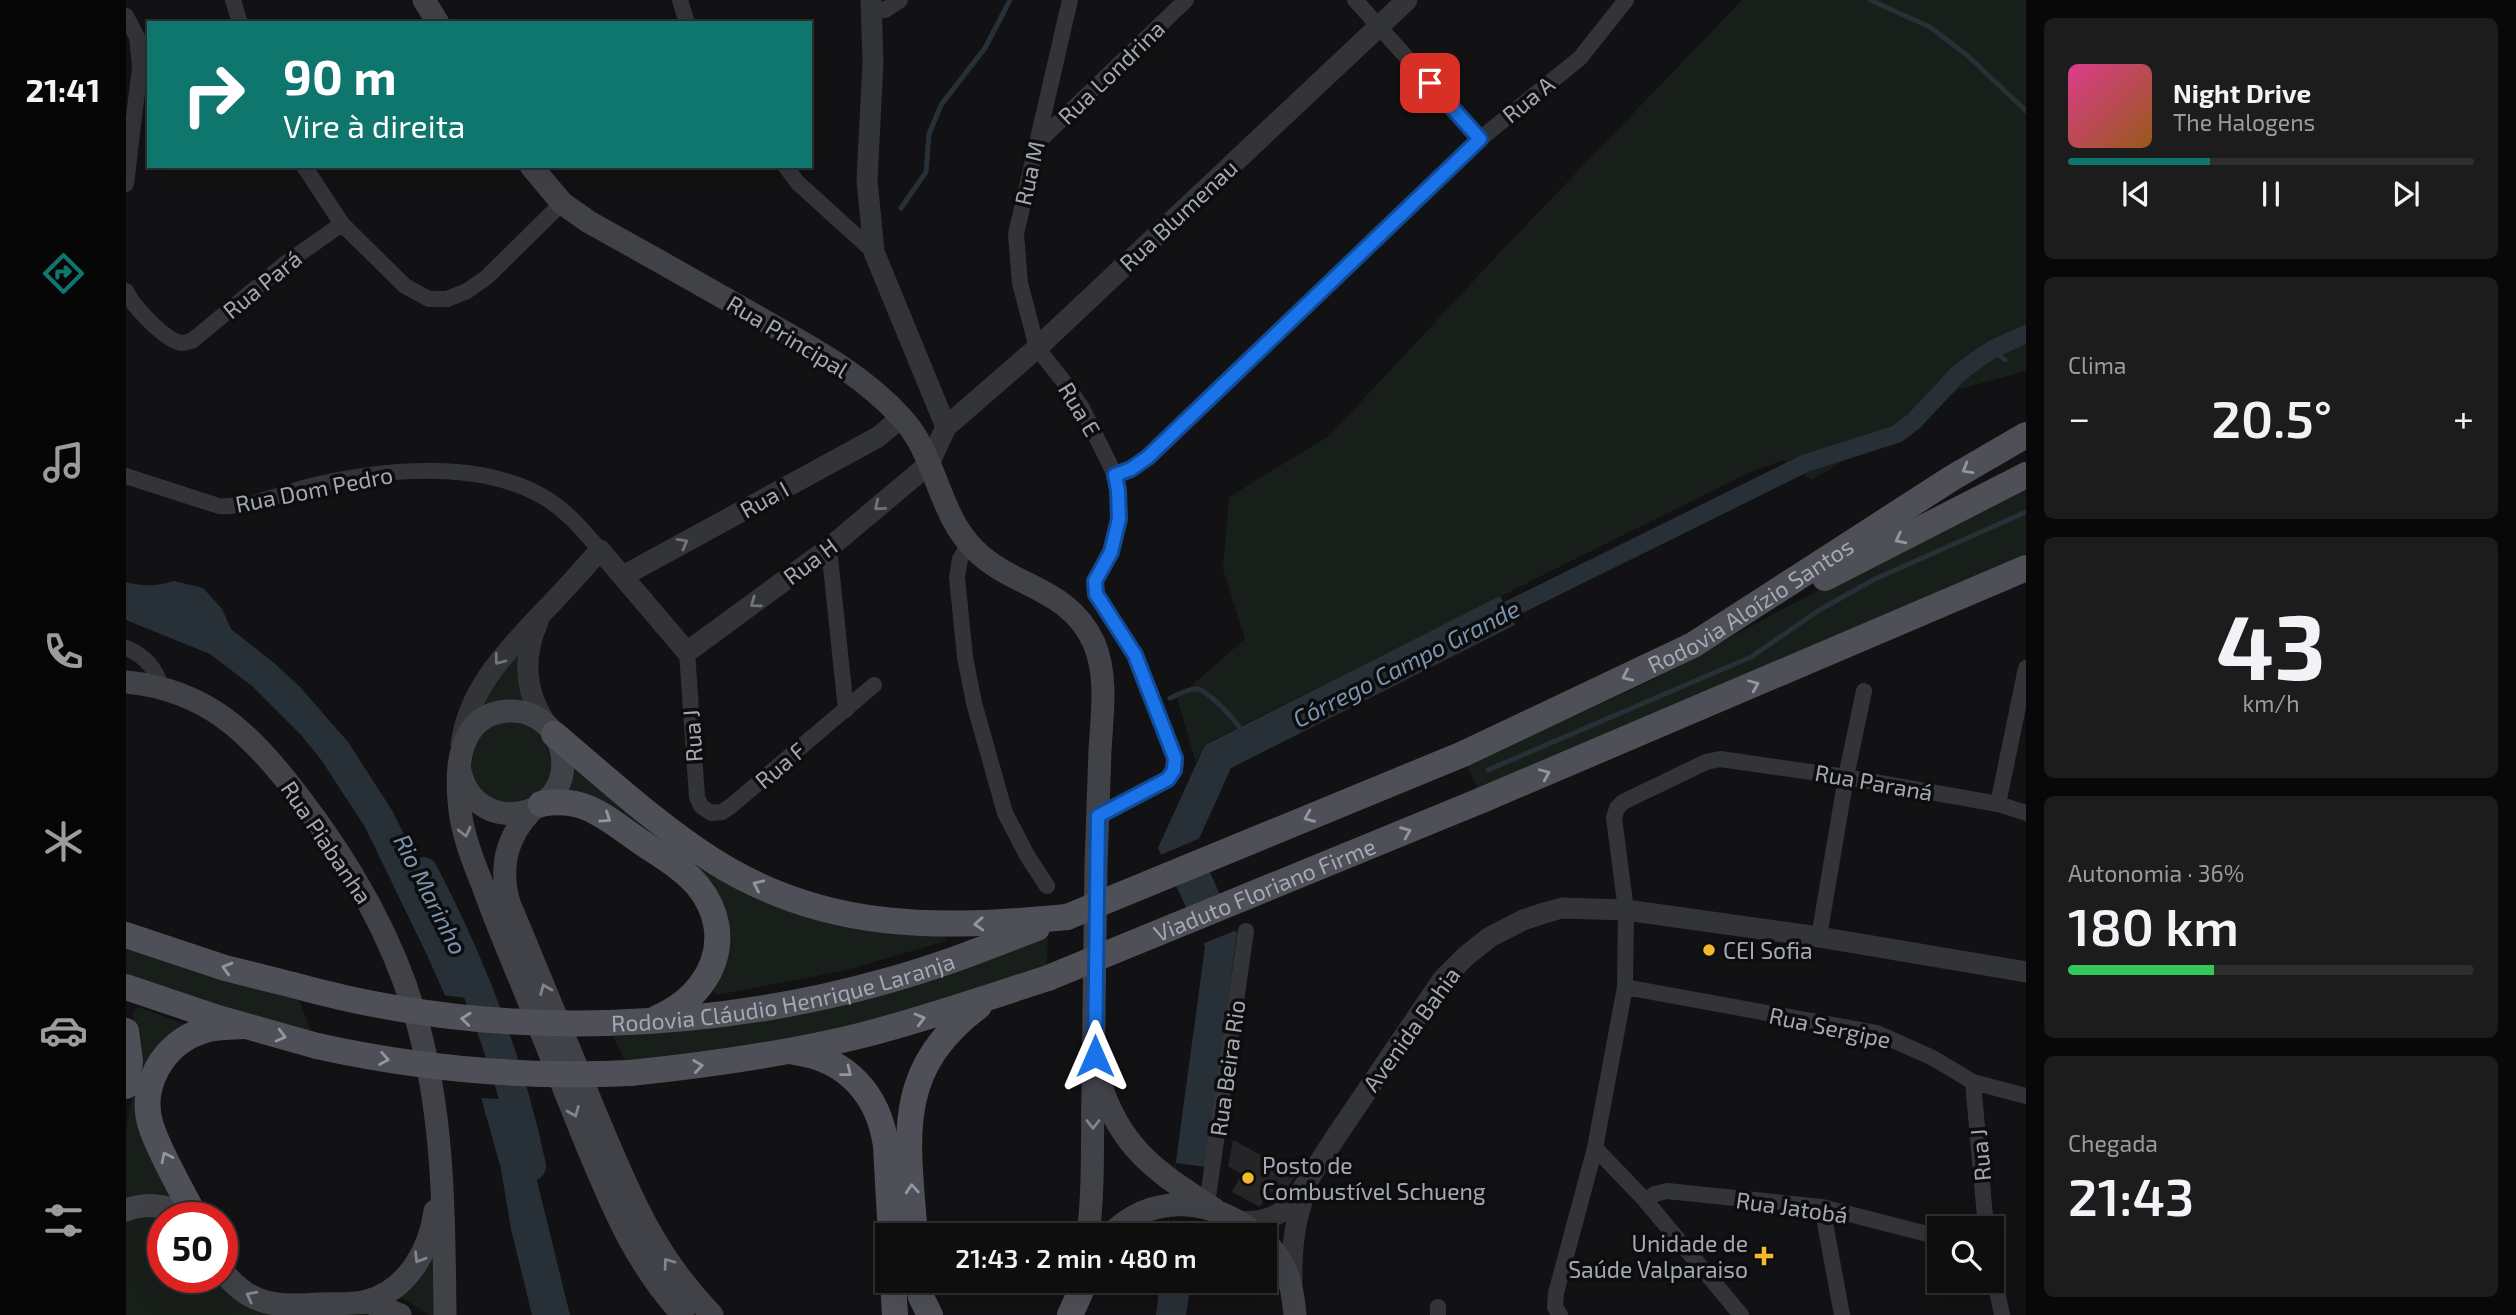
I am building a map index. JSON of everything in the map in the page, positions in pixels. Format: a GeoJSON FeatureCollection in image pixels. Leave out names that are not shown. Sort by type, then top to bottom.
{"type":"FeatureCollection","features":[{"type":"Feature","properties":{"kind":"main road"},"geometry":{"type":"LineString","coordinates":[[424,0],[437,21]]}},
{"type":"Feature","properties":{"kind":"main road","name":"Rua Principal"},"geometry":{"type":"LineString","coordinates":[[533,168],[562,203],[589,222],[834,360],[857,376],[902,418],[918,437],[955,524],[969,544],[997,567],[1067,606],[1085,627],[1099,657],[1103,688],[1098,816],[1095,1056]]}},
{"type":"Feature","properties":{"kind":"main road","name":"Rodovia Aloízio Santos"},"geometry":{"type":"LineString","coordinates":[[1054,920],[1463,754],[1693,645],[1952,478],[2026,435]]}},
{"type":"Feature","properties":{"kind":"main road"},"geometry":{"type":"LineString","coordinates":[[1693,645],[2026,475]]}},
{"type":"Feature","properties":{"kind":"main road"},"geometry":{"type":"LineString","coordinates":[[1987,585],[2026,568]]}},
{"type":"Feature","properties":{"kind":"main road"},"geometry":{"type":"LineString","coordinates":[[1987,585],[2026,581]]}},
{"type":"Feature","properties":{"kind":"main road","name":"Viaduto Floriano Firme"},"geometry":{"type":"LineString","coordinates":[[1014,989],[1048,978],[1482,800],[1987,585]]}},
{"type":"Feature","properties":{"kind":"main road","name":"Rua Piabanha"},"geometry":{"type":"LineString","coordinates":[[126,682],[162,689],[197,702],[217,712],[252,740],[329,837],[364,893],[393,951],[415,1012],[433,1095],[444,1222],[445,1315]]}},
{"type":"Feature","properties":{"kind":"main road"},"geometry":{"type":"LineString","coordinates":[[683,1315],[656,1283],[625,1235],[493,914],[463,828],[460,809],[460,759],[469,733],[476,724],[496,713],[518,711],[539,719],[691,845],[736,874],[782,896],[838,913],[901,923],[961,925],[1054,920]]}},
{"type":"Feature","properties":{"kind":"main road"},"geometry":{"type":"LineString","coordinates":[[551,730],[559,744],[563,766],[556,788],[514,833],[506,854],[504,875],[509,903],[632,1200],[662,1254],[712,1315]]}},
{"type":"Feature","properties":{"kind":"main road"},"geometry":{"type":"LineString","coordinates":[[460,759],[465,786],[471,795],[488,809],[510,814],[564,802],[576,803],[599,813],[688,876],[708,903],[717,939],[714,962],[709,974],[685,1002],[660,1017],[646,1021]]}},
{"type":"Feature","properties":{"kind":"main road","name":"Rodovia Cláudio Henrique Laranja"},"geometry":{"type":"LineString","coordinates":[[126,935],[225,968],[370,1005],[449,1017],[528,1024],[608,1023],[738,1013],[850,991],[961,957],[1054,920]]}},
{"type":"Feature","properties":{"kind":"main road"},"geometry":{"type":"LineString","coordinates":[[126,987],[244,1026],[394,1061],[472,1071],[551,1075],[630,1073],[704,1065],[783,1052],[900,1025],[1014,989]]}},
{"type":"Feature","properties":{"kind":"main road"},"geometry":{"type":"LineString","coordinates":[[914,1223],[908,1127],[919,1080],[927,1062],[949,1031],[979,1006],[1014,989]]}},
{"type":"Feature","properties":{"kind":"main road"},"geometry":{"type":"LineString","coordinates":[[188,1202],[151,1127],[148,1104],[151,1080],[171,1049],[190,1035],[212,1028],[244,1026]]}},
{"type":"Feature","properties":{"kind":"main road"},"geometry":{"type":"LineString","coordinates":[[126,1031],[130,1061],[126,1086]]}},
{"type":"Feature","properties":{"kind":"main road"},"geometry":{"type":"LineString","coordinates":[[783,1052],[811,1055],[837,1065],[858,1082],[875,1105],[886,1146],[890,1223]]}},
{"type":"Feature","properties":{"kind":"main road"},"geometry":{"type":"LineString","coordinates":[[1095,1056],[1107,1103],[1123,1132],[1172,1194],[1206,1205],[1241,1223]]}},
{"type":"Feature","properties":{"kind":"main road"},"geometry":{"type":"LineString","coordinates":[[1089,1223],[1093,1180],[1095,1056]]}},
{"type":"Feature","properties":{"kind":"main road","name":"Rua Piabanha"},"geometry":{"type":"LineString","coordinates":[[238,1288],[274,1305],[366,1301],[393,1288],[414,1268],[422,1255],[433,1225],[439,1169]]}},
{"type":"Feature","properties":{"kind":"main road"},"geometry":{"type":"LineString","coordinates":[[1124,1223],[1172,1194]]}},
{"type":"Feature","properties":{"kind":"main road"},"geometry":{"type":"LineString","coordinates":[[126,1210],[147,1205]]}},
{"type":"Feature","properties":{"kind":"main road"},"geometry":{"type":"LineString","coordinates":[[1277,1255],[1292,1283],[1295,1315]]}},
{"type":"Feature","properties":{"kind":"main road"},"geometry":{"type":"LineString","coordinates":[[883,1315],[895,1293]]}},
{"type":"Feature","properties":{"kind":"main road"},"geometry":{"type":"LineString","coordinates":[[895,1315],[899,1293]]}},
{"type":"Feature","properties":{"kind":"main road"},"geometry":{"type":"LineString","coordinates":[[915,1293],[921,1297],[930,1315]]}},
{"type":"Feature","properties":{"kind":"main road"},"geometry":{"type":"LineString","coordinates":[[366,1301],[400,1315]]}},
{"type":"Feature","properties":{"kind":"street"},"geometry":{"type":"LineString","coordinates":[[233,0],[239,21]]}},
{"type":"Feature","properties":{"kind":"street"},"geometry":{"type":"LineString","coordinates":[[680,0],[686,21]]}},
{"type":"Feature","properties":{"kind":"street"},"geometry":{"type":"LineString","coordinates":[[900,0],[885,10],[872,4],[873,62],[867,180],[874,252],[946,427],[929,464]]}},
{"type":"Feature","properties":{"kind":"street","name":"Rua M"},"geometry":{"type":"LineString","coordinates":[[1037,348],[1020,283],[1016,234],[1070,0]]}},
{"type":"Feature","properties":{"kind":"street","name":"Rua Londrina"},"geometry":{"type":"LineString","coordinates":[[1036,144],[1186,0]]}},
{"type":"Feature","properties":{"kind":"street"},"geometry":{"type":"LineString","coordinates":[[1355,0],[1480,139]]}},
{"type":"Feature","properties":{"kind":"street","name":"Rua Blumenau"},"geometry":{"type":"LineString","coordinates":[[946,427],[1037,348],[1407,0]]}},
{"type":"Feature","properties":{"kind":"street","name":"Rua A"},"geometry":{"type":"LineString","coordinates":[[1115,475],[1131,469],[1148,457],[1480,139],[1580,58],[1626,0]]}},
{"type":"Feature","properties":{"kind":"street"},"geometry":{"type":"LineString","coordinates":[[126,16],[137,37],[140,67],[126,184]]}},
{"type":"Feature","properties":{"kind":"street"},"geometry":{"type":"LineString","coordinates":[[305,168],[342,224],[405,286],[429,299],[447,299],[467,291],[488,277],[562,203]]}},
{"type":"Feature","properties":{"kind":"street"},"geometry":{"type":"LineString","coordinates":[[787,168],[798,183],[874,252]]}},
{"type":"Feature","properties":{"kind":"street","name":"Rua Pará"},"geometry":{"type":"LineString","coordinates":[[126,291],[139,313],[173,339],[183,343],[193,340],[286,263],[342,224]]}},
{"type":"Feature","properties":{"kind":"street","name":"Rua E"},"geometry":{"type":"LineString","coordinates":[[1037,348],[1082,408],[1115,475]]}},
{"type":"Feature","properties":{"kind":"street","name":"Rua I"},"geometry":{"type":"LineString","coordinates":[[623,576],[878,437],[902,418]]}},
{"type":"Feature","properties":{"kind":"street","name":"Rua H"},"geometry":{"type":"LineString","coordinates":[[687,652],[830,548],[929,464]]}},
{"type":"Feature","properties":{"kind":"street","name":"Rua Dom Pedro"},"geometry":{"type":"LineString","coordinates":[[126,476],[219,506],[234,507],[306,487],[379,472],[461,473],[499,480],[541,495],[563,510],[687,652]]}},
{"type":"Feature","properties":{"kind":"street"},"geometry":{"type":"LineString","coordinates":[[1098,816],[1168,779],[1176,764],[1135,655],[1096,594],[1095,581],[1111,552],[1119,519],[1115,475]]}},
{"type":"Feature","properties":{"kind":"street"},"geometry":{"type":"LineString","coordinates":[[969,544],[960,559],[957,577],[965,657],[974,703],[1005,813],[1047,887]]}},
{"type":"Feature","properties":{"kind":"street"},"geometry":{"type":"LineString","coordinates":[[830,548],[846,710]]}},
{"type":"Feature","properties":{"kind":"street"},"geometry":{"type":"LineString","coordinates":[[460,759],[467,717],[484,681],[507,650],[600,551]]}},
{"type":"Feature","properties":{"kind":"street"},"geometry":{"type":"LineString","coordinates":[[545,610],[533,634],[527,662],[530,689],[540,714],[551,730]]}},
{"type":"Feature","properties":{"kind":"street"},"geometry":{"type":"LineString","coordinates":[[126,648],[137,652],[153,668],[162,689]]}},
{"type":"Feature","properties":{"kind":"street","name":"Rua J"},"geometry":{"type":"LineString","coordinates":[[687,652],[697,797],[701,806],[711,813]]}},
{"type":"Feature","properties":{"kind":"street"},"geometry":{"type":"LineString","coordinates":[[1998,804],[2026,668]]}},
{"type":"Feature","properties":{"kind":"street","name":"Rua F"},"geometry":{"type":"LineString","coordinates":[[711,813],[722,812],[731,806],[874,685]]}},
{"type":"Feature","properties":{"kind":"street"},"geometry":{"type":"LineString","coordinates":[[1819,937],[1846,777],[1864,691]]}},
{"type":"Feature","properties":{"kind":"street","name":"Rua Paraná"},"geometry":{"type":"LineString","coordinates":[[1626,910],[1614,817],[1617,808],[1623,802],[1694,768],[1720,759],[1846,777],[1998,804],[2026,813]]}},
{"type":"Feature","properties":{"kind":"street","name":"Avenida Bahia"},"geometry":{"type":"LineString","coordinates":[[1238,1221],[1267,1220],[1286,1210],[1294,1202],[1443,979],[1490,937],[1523,920],[1544,913],[1562,908],[1626,910],[1819,937],[2026,972]]}},
{"type":"Feature","properties":{"kind":"street"},"geometry":{"type":"LineString","coordinates":[[1560,1315],[1555,1307],[1556,1293],[1595,1148],[1625,987],[1626,910]]}},
{"type":"Feature","properties":{"kind":"street","name":"Rua Beira Rio"},"geometry":{"type":"LineString","coordinates":[[1206,1205],[1246,931]]}},
{"type":"Feature","properties":{"kind":"street","name":"Rua Sergipe"},"geometry":{"type":"LineString","coordinates":[[1625,987],[1877,1033],[1904,1043],[1973,1082],[2026,1096]]}},
{"type":"Feature","properties":{"kind":"street","name":"Rua J"},"geometry":{"type":"LineString","coordinates":[[1973,1082],[1985,1216]]}},
{"type":"Feature","properties":{"kind":"street"},"geometry":{"type":"LineString","coordinates":[[1595,1148],[1645,1200],[1741,1315]]}},
{"type":"Feature","properties":{"kind":"street","name":"Avenida Bahia"},"geometry":{"type":"LineString","coordinates":[[1292,1283],[1292,1247],[1296,1226],[1305,1195],[1318,1166]]}},
{"type":"Feature","properties":{"kind":"street","name":"Rua Jatobá"},"geometry":{"type":"LineString","coordinates":[[1645,1200],[1667,1191],[1822,1207],[1927,1234]]}},
{"type":"Feature","properties":{"kind":"street"},"geometry":{"type":"LineString","coordinates":[[1822,1207],[1842,1315]]}},
{"type":"Feature","properties":{"kind":"street"},"geometry":{"type":"LineString","coordinates":[[1998,1293],[2002,1315]]}},
{"type":"Feature","properties":{"kind":"shaded area"},"geometry":{"type":"Polygon","coordinates":[[[1742,0],[2026,0],[2026,371],[1960,389],[1812,480],[1783,460],[1746,474],[1205,744],[1196,763],[1177,698],[1245,639],[1223,569],[1229,497],[1329,436],[1506,246],[1742,0]]]}},
{"type":"Feature","properties":{"kind":"shaded area"},"geometry":{"type":"Polygon","coordinates":[[[2026,485],[2026,554],[1477,788],[1467,765],[1655,679],[1779,611],[2026,485]]]}},
{"type":"Feature","properties":{"kind":"shaded area"},"geometry":{"type":"Polygon","coordinates":[[[511,652],[523,658],[527,701],[506,700],[487,705],[481,700],[511,652]]]}},
{"type":"Feature","properties":{"kind":"shaded area"},"geometry":{"type":"Polygon","coordinates":[[[526,721],[548,738],[555,766],[544,792],[510,807],[476,791],[468,755],[489,724],[526,721]]]}},
{"type":"Feature","properties":{"kind":"shaded area"},"geometry":{"type":"Polygon","coordinates":[[[573,763],[710,869],[942,931],[946,941],[843,971],[716,995],[712,987],[725,918],[568,789],[573,763]]]}},
{"type":"Feature","properties":{"kind":"shaded area"},"geometry":{"type":"Polygon","coordinates":[[[1048,937],[1047,964],[973,993],[782,1044],[625,1061],[613,1036],[927,979],[1048,937]]]}},
{"type":"Feature","properties":{"kind":"shaded area"},"geometry":{"type":"Polygon","coordinates":[[[126,943],[299,1000],[311,1031],[126,975],[126,943]]]}},
{"type":"Feature","properties":{"kind":"shaded area"},"geometry":{"type":"Polygon","coordinates":[[[139,1007],[183,1024],[184,1028],[148,1062],[172,1194],[170,1198],[126,1202],[126,1131],[138,1057],[132,1013],[139,1007]]]}},
{"type":"Feature","properties":{"kind":"shaded area"},"geometry":{"type":"Polygon","coordinates":[[[147,1214],[147,1293],[226,1293],[239,1302],[374,1315],[126,1315],[126,1220],[147,1214]]]}},
{"type":"Feature","properties":{"kind":"shaded area"},"geometry":{"type":"Polygon","coordinates":[[[437,1255],[437,1315],[429,1315],[396,1294],[428,1256],[437,1255]]]}},
{"type":"Feature","properties":{"kind":"water"},"geometry":{"type":"Polygon","coordinates":[[[174,581],[203,588],[222,609],[231,629],[300,687],[348,742],[393,812],[456,941],[496,1040],[522,1120],[570,1315],[532,1315],[511,1229],[501,1169],[479,1090],[448,1002],[365,827],[322,761],[301,735],[252,686],[210,654],[126,620],[126,582],[150,585],[174,581]]]}},
{"type":"Feature","properties":{"kind":"water"},"geometry":{"type":"Polygon","coordinates":[[[1500,596],[1515,625],[1231,768],[1197,843],[1237,933],[1199,1223],[1168,1223],[1205,947],[1158,848],[1205,745],[1500,596]]]}},
{"type":"Feature","properties":{"kind":"water"},"geometry":{"type":"Polygon","coordinates":[[[1159,1293],[1189,1293],[1186,1315],[1156,1315],[1159,1293]]]}},
{"type":"Feature","properties":{"kind":"pier"},"geometry":{"type":"Polygon","coordinates":[[[1203,837],[1200,843],[1212,869],[1172,886],[1158,856],[1203,837]]]}},
{"type":"Feature","properties":{"kind":"pier"},"geometry":{"type":"Polygon","coordinates":[[[1223,892],[1239,929],[1200,945],[1183,909],[1223,892]]]}},
{"type":"Feature","properties":{"kind":"pier"},"geometry":{"type":"Polygon","coordinates":[[[441,995],[485,1000],[519,1100],[478,1098],[441,995]]]}},
{"type":"Feature","properties":{"kind":"pier"},"geometry":{"type":"Polygon","coordinates":[[[1176,1163],[1206,1167],[1199,1223],[1168,1223],[1176,1163]]]}},
{"type":"Feature","properties":{"kind":"building"},"geometry":{"type":"Polygon","coordinates":[[[1233,1140],[1296,1174],[1280,1197],[1269,1191],[1260,1207],[1232,1192],[1242,1174],[1228,1166],[1233,1140]]]}},
{"type":"Feature","properties":{"kind":"waterway"},"geometry":{"type":"LineString","coordinates":[[901,208],[926,172],[929,134],[941,105],[985,48],[1010,0]]}},
{"type":"Feature","properties":{"kind":"waterway"},"geometry":{"type":"LineString","coordinates":[[1870,0],[1930,27],[1968,56],[2026,111]]}},
{"type":"Feature","properties":{"kind":"waterway","name":"Córrego Campo Grande"},"geometry":{"type":"LineString","coordinates":[[1486,621],[1806,463],[1897,434],[1914,421],[1958,374],[1993,349],[2026,334]]}},
{"type":"Feature","properties":{"kind":"waterway"},"geometry":{"type":"LineString","coordinates":[[1993,349],[2005,360]]}},
{"type":"Feature","properties":{"kind":"waterway"},"geometry":{"type":"LineString","coordinates":[[1488,770],[1751,657],[1821,609],[1875,579],[2026,512]]}},
{"type":"Feature","properties":{"kind":"waterway"},"geometry":{"type":"LineString","coordinates":[[1170,698],[1190,690],[1202,691],[1221,707],[1242,731]]}},
{"type":"Feature","properties":{"kind":"waterway","name":"Rio Marinho"},"geometry":{"type":"LineString","coordinates":[[423,872],[441,907],[487,1015],[512,1089],[531,1166]]}},
{"type":"Feature","properties":{"kind":"place","name":"CEI Sofia"},"geometry":{"type":"Point","coordinates":[1709,950]}},
{"type":"Feature","properties":{"kind":"place","name":"Posto de Combustível Schueng"},"geometry":{"type":"Point","coordinates":[1248,1178]}},
{"type":"Feature","properties":{"kind":"place","name":"Unidade de Saúde Valparaiso"},"geometry":{"type":"Point","coordinates":[1764,1256]}},
{"type":"Feature","properties":{"kind":"route"},"geometry":{"type":"LineString","coordinates":[[1095,1056],[1098,816],[1168,779],[1176,764],[1135,655],[1119,626],[1098,600],[1094,587],[1111,552],[1119,519],[1120,504],[1115,475],[1131,469],[1148,457],[1480,139],[1430,83]]}}]}
